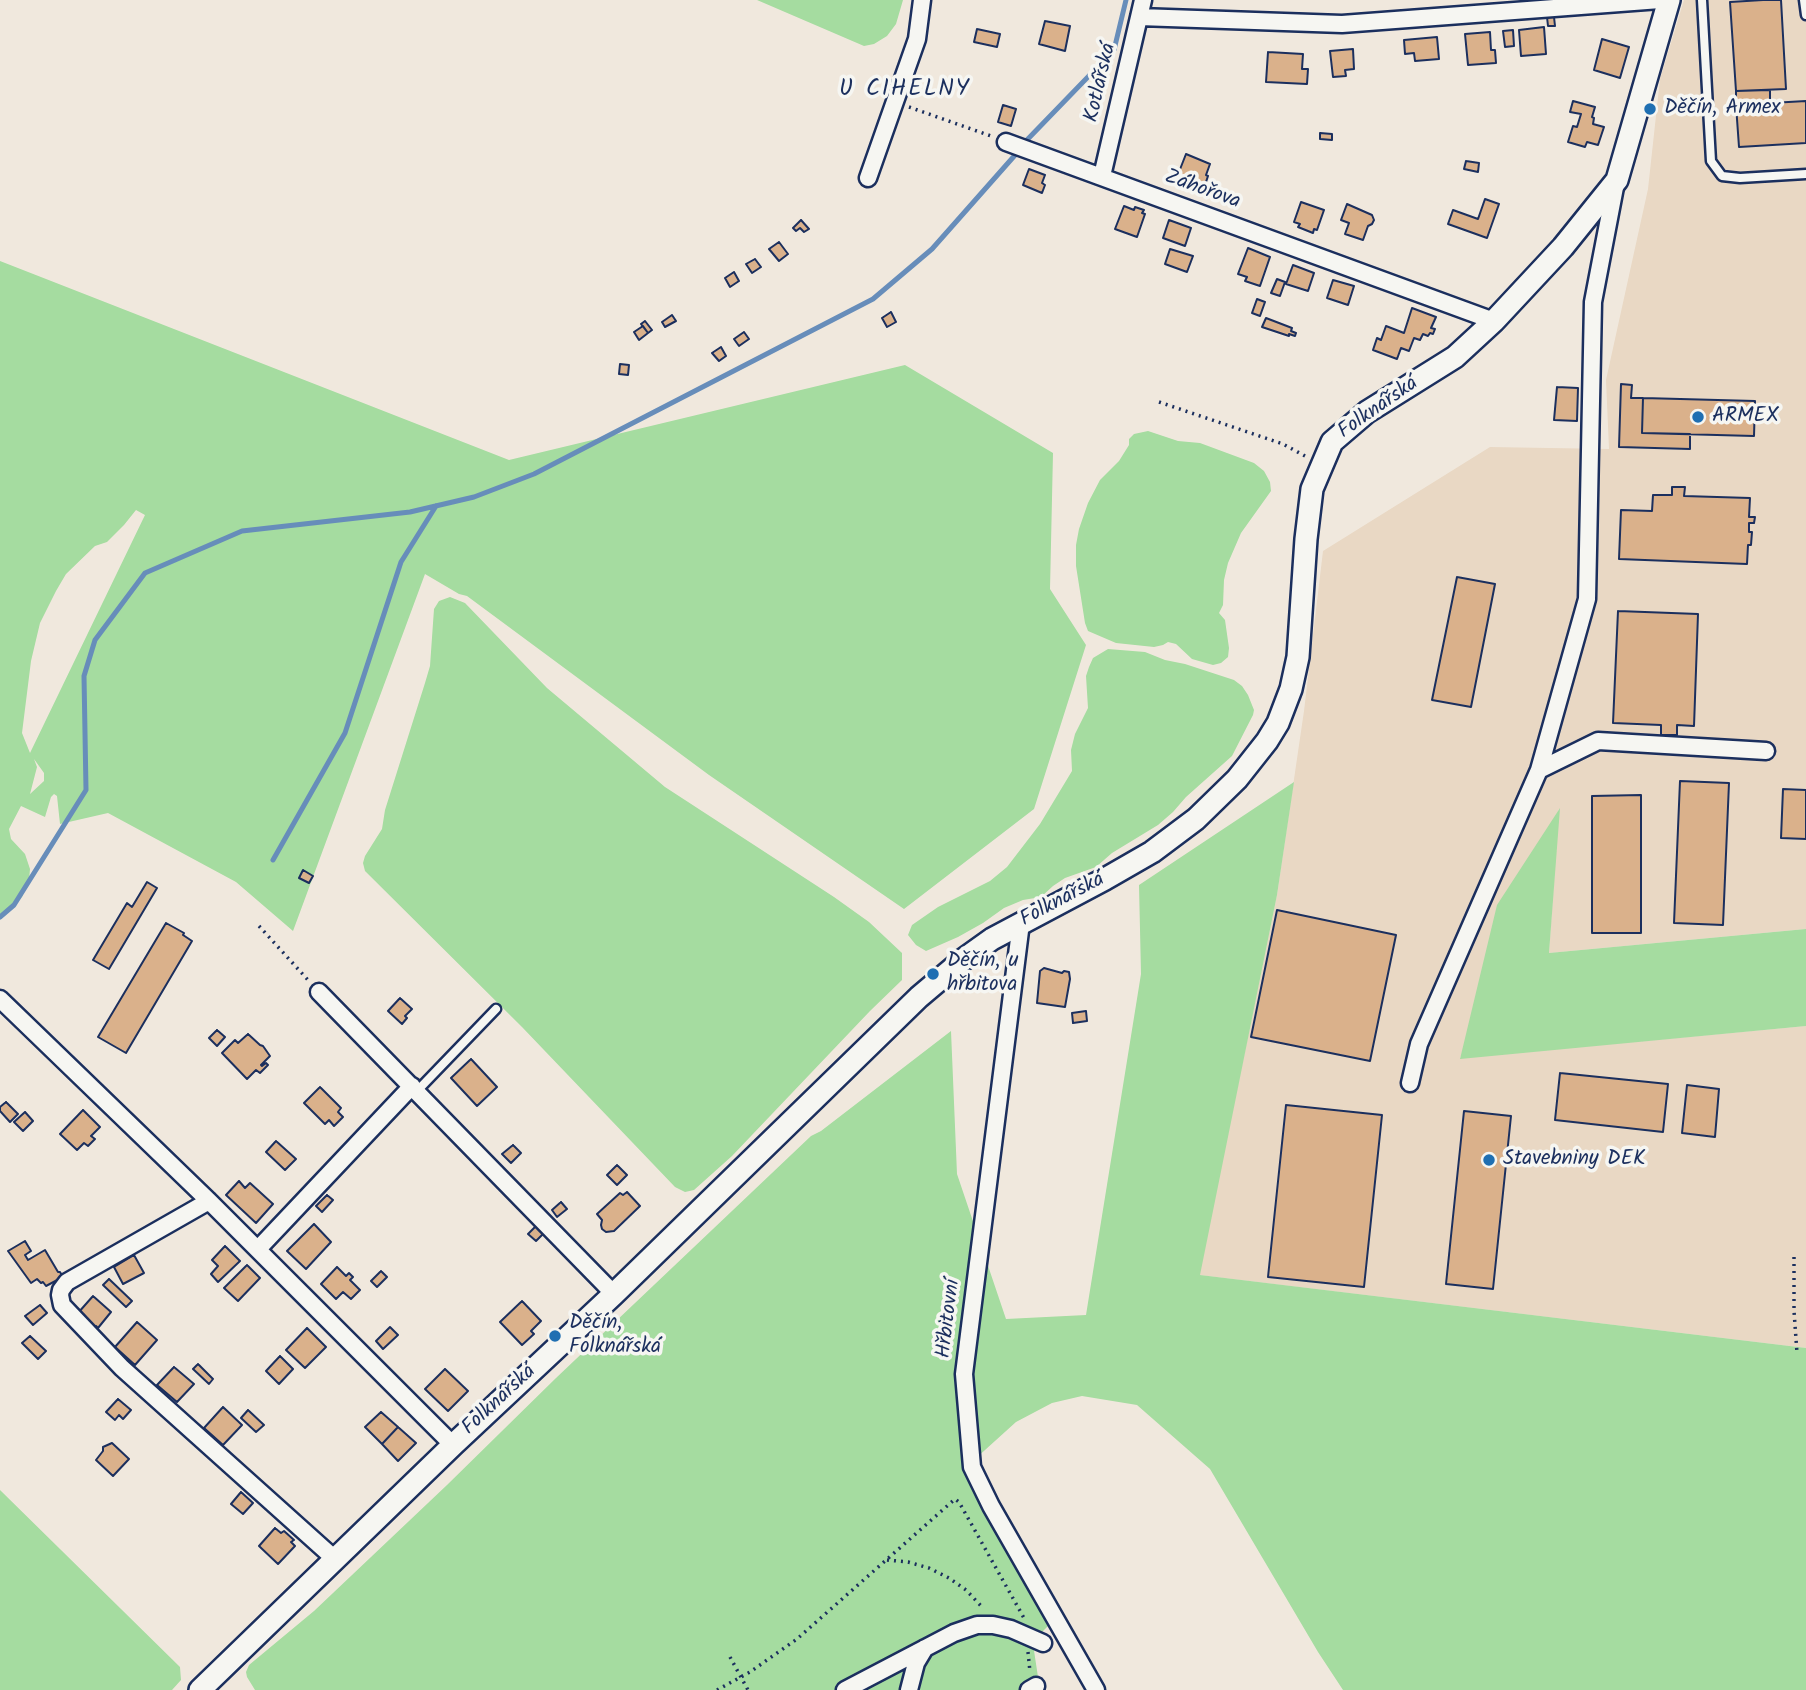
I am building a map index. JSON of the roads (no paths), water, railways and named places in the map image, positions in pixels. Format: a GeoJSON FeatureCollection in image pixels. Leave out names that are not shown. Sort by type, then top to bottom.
{"type":"FeatureCollection","features":[{"type":"Feature","properties":{"kind":"street"},"geometry":{"type":"LineString","coordinates":[[868,178],[917,39],[922,0]]}},
{"type":"Feature","properties":{"kind":"street","name":"Kotlářská"},"geometry":{"type":"LineString","coordinates":[[1102,176],[1143,0]]}},
{"type":"Feature","properties":{"kind":"street"},"geometry":{"type":"LineString","coordinates":[[1139,18],[1342,23],[1660,0]]}},
{"type":"Feature","properties":{"kind":"street","name":"Folknářská"},"geometry":{"type":"LineString","coordinates":[[1410,1083],[1419,1044],[1539,770],[1587,598],[1593,302],[1616,180],[1669,0]]}},
{"type":"Feature","properties":{"kind":"street","name":"Záhořova"},"geometry":{"type":"LineString","coordinates":[[1006,142],[1494,321]]}},
{"type":"Feature","properties":{"kind":"street","name":"Folknářská"},"geometry":{"type":"LineString","coordinates":[[200,1690],[453,1445],[614,1294],[919,997],[992,939],[1129,866],[1174,836],[1217,800],[1237,779],[1267,741],[1286,705],[1296,673],[1312,489],[1332,442],[1367,412],[1455,357],[1494,321],[1563,247],[1616,180]]}},
{"type":"Feature","properties":{"kind":"street"},"geometry":{"type":"LineString","coordinates":[[1539,770],[1598,741],[1766,751]]}},
{"type":"Feature","properties":{"kind":"street","name":"Hřbitovní"},"geometry":{"type":"LineString","coordinates":[[1021,923],[964,1374],[972,1466],[991,1506],[1096,1690]]}},
{"type":"Feature","properties":{"kind":"street"},"geometry":{"type":"LineString","coordinates":[[319,992],[614,1294]]}},
{"type":"Feature","properties":{"kind":"street"},"geometry":{"type":"LineString","coordinates":[[0,999],[209,1201],[453,1445]]}},
{"type":"Feature","properties":{"kind":"street"},"geometry":{"type":"LineString","coordinates":[[258,1250],[414,1089]]}},
{"type":"Feature","properties":{"kind":"street"},"geometry":{"type":"LineString","coordinates":[[209,1201],[66,1282],[61,1290],[62,1305],[122,1368],[336,1560]]}},
{"type":"Feature","properties":{"kind":"street"},"geometry":{"type":"LineString","coordinates":[[845,1690],[954,1633],[977,1625],[1011,1629],[1032,1638]]}},
{"type":"Feature","properties":{"kind":"street"},"geometry":{"type":"LineString","coordinates":[[909,1690],[916,1663],[925,1648]]}},
{"type":"Feature","properties":{"kind":"lane"},"geometry":{"type":"LineString","coordinates":[[1702,0],[1711,161],[1722,176],[1740,178],[1806,174]]}},
{"type":"Feature","properties":{"kind":"lane"},"geometry":{"type":"LineString","coordinates":[[1804,0],[1806,15]]}},
{"type":"Feature","properties":{"kind":"lane"},"geometry":{"type":"LineString","coordinates":[[414,1089],[496,1009]]}},
{"type":"Feature","properties":{"kind":"waterway"},"geometry":{"type":"LineString","coordinates":[[1024,143],[1114,50],[1126,0]]}},
{"type":"Feature","properties":{"kind":"waterway"},"geometry":{"type":"LineString","coordinates":[[0,917],[14,905],[86,790],[84,676],[95,640],[145,573],[242,531],[410,512],[474,497],[534,474],[873,299],[932,249],[1016,154]]}},
{"type":"Feature","properties":{"kind":"waterway"},"geometry":{"type":"LineString","coordinates":[[273,860],[345,733],[401,562],[436,506]]}},
{"type":"Feature","properties":{"kind":"place","name":"Děčín, Armex"},"geometry":{"type":"Point","coordinates":[1650,109]}},
{"type":"Feature","properties":{"kind":"place","name":"ARMEX"},"geometry":{"type":"Point","coordinates":[1698,417]}},
{"type":"Feature","properties":{"kind":"place","name":"Děčín, u hřbitova"},"geometry":{"type":"Point","coordinates":[933,974]}},
{"type":"Feature","properties":{"kind":"place","name":"Stavebniny DEK"},"geometry":{"type":"Point","coordinates":[1489,1160]}},
{"type":"Feature","properties":{"kind":"place","name":"Děčín, Folknářská"},"geometry":{"type":"Point","coordinates":[555,1336]}},
{"type":"Feature","properties":{"kind":"district","name":"U CIHELNY"},"geometry":{"type":"Point","coordinates":[905,91]}}]}
